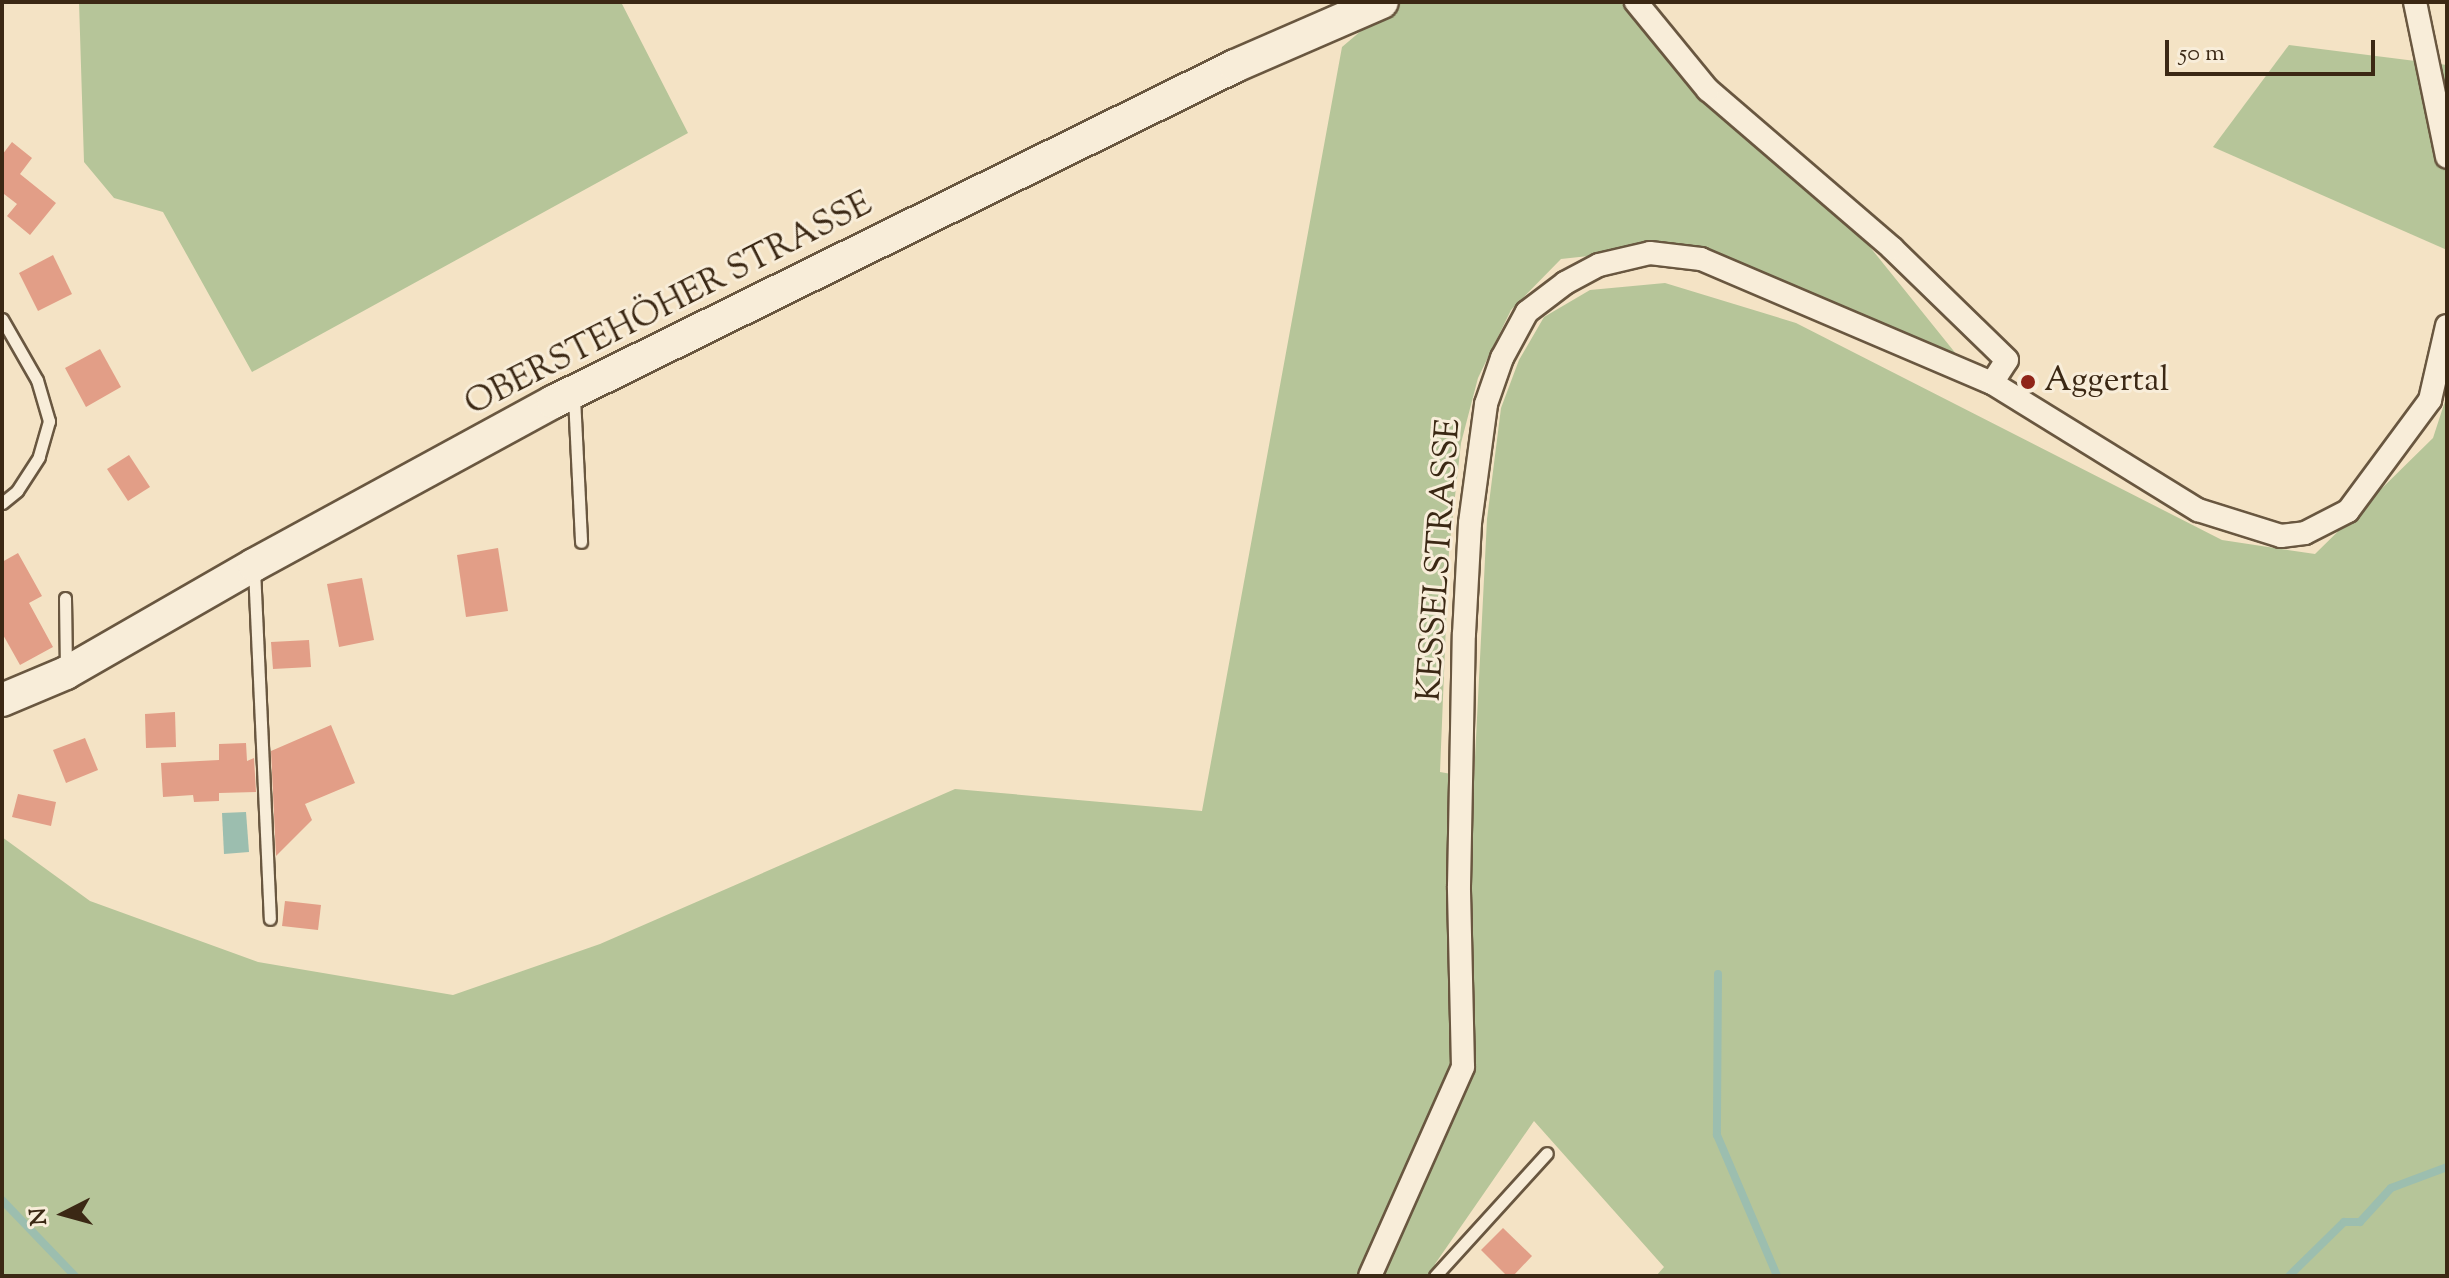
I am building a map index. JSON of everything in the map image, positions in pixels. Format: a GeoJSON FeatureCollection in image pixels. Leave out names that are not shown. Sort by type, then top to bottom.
{"type":"FeatureCollection","features":[{"type":"Feature","properties":{"kind":"street","name":"OBERSTEHÖHER STRASSE"},"geometry":{"type":"LineString","coordinates":[[2,700],[66,673],[254,565],[574,392],[1235,66],[1382,2]]}},
{"type":"Feature","properties":{"kind":"street"},"geometry":{"type":"LineString","coordinates":[[1636,2],[1708,90],[1892,248],[2007,360],[1992,383]]}},
{"type":"Feature","properties":{"kind":"street"},"geometry":{"type":"LineString","coordinates":[[2415,2],[2447,157]]}},
{"type":"Feature","properties":{"kind":"street","name":"KESSELSTRASSE"},"geometry":{"type":"LineString","coordinates":[[1370,1276],[1463,1067],[1459,886],[1464,634],[1470,523],[1486,404],[1502,358],[1527,312],[1565,283],[1599,265],[1650,253],[1701,259],[1992,383],[2198,510],[2281,536],[2305,533],[2348,511],[2430,400],[2447,326]]}},
{"type":"Feature","properties":{"kind":"lane"},"geometry":{"type":"LineString","coordinates":[[2,319],[37,380],[49,421],[39,457],[17,491],[2,503]]}},
{"type":"Feature","properties":{"kind":"lane"},"geometry":{"type":"LineString","coordinates":[[574,392],[581,542]]}},
{"type":"Feature","properties":{"kind":"lane"},"geometry":{"type":"LineString","coordinates":[[254,565],[270,919]]}},
{"type":"Feature","properties":{"kind":"lane"},"geometry":{"type":"LineString","coordinates":[[65,598],[66,673]]}},
{"type":"Feature","properties":{"kind":"lane"},"geometry":{"type":"LineString","coordinates":[[1435,1276],[1547,1153]]}},
{"type":"Feature","properties":{"kind":"shaded area"},"geometry":{"type":"Polygon","coordinates":[[[79,2],[621,2],[688,133],[252,372],[163,212],[114,198],[84,162],[79,2]]]}},
{"type":"Feature","properties":{"kind":"shaded area"},"geometry":{"type":"Polygon","coordinates":[[[1395,2],[1620,2],[1849,221],[1961,360],[1671,247],[1561,259],[1511,310],[1478,378],[1461,443],[1449,550],[1440,772],[1474,778],[1487,519],[1501,408],[1519,360],[1544,317],[1590,290],[1665,283],[1796,323],[2222,540],[2315,554],[2433,438],[2447,395],[2447,1276],[1656,1276],[1664,1267],[1534,1121],[1435,1264],[1433,1276],[2,1276],[2,837],[90,901],[258,962],[453,995],[600,944],[955,789],[1202,811],[1342,47],[1395,2]]]}},
{"type":"Feature","properties":{"kind":"shaded area"},"geometry":{"type":"Polygon","coordinates":[[[2289,45],[2447,65],[2447,250],[2213,147],[2289,45]]]}},
{"type":"Feature","properties":{"kind":"shaded area"},"geometry":{"type":"Polygon","coordinates":[[[246,812],[249,852],[224,854],[222,813],[246,812]]]}},
{"type":"Feature","properties":{"kind":"building"},"geometry":{"type":"Polygon","coordinates":[[[12,142],[32,158],[20,174],[56,203],[30,235],[7,216],[17,204],[4,194],[2,197],[2,155],[12,142]]]}},
{"type":"Feature","properties":{"kind":"building"},"geometry":{"type":"Polygon","coordinates":[[[53,255],[72,294],[38,311],[19,273],[53,255]]]}},
{"type":"Feature","properties":{"kind":"building"},"geometry":{"type":"Polygon","coordinates":[[[100,349],[121,387],[86,407],[65,368],[100,349]]]}},
{"type":"Feature","properties":{"kind":"building"},"geometry":{"type":"Polygon","coordinates":[[[129,455],[150,487],[128,501],[107,469],[129,455]]]}},
{"type":"Feature","properties":{"kind":"building"},"geometry":{"type":"Polygon","coordinates":[[[498,548],[508,611],[466,617],[457,555],[498,548]]]}},
{"type":"Feature","properties":{"kind":"building"},"geometry":{"type":"Polygon","coordinates":[[[18,553],[42,596],[29,603],[53,647],[20,665],[2,633],[2,562],[18,553]]]}},
{"type":"Feature","properties":{"kind":"building"},"geometry":{"type":"Polygon","coordinates":[[[362,578],[374,640],[339,647],[327,584],[362,578]]]}},
{"type":"Feature","properties":{"kind":"building"},"geometry":{"type":"Polygon","coordinates":[[[309,640],[311,667],[273,669],[271,642],[309,640]]]}},
{"type":"Feature","properties":{"kind":"building"},"geometry":{"type":"Polygon","coordinates":[[[175,712],[176,747],[146,748],[145,714],[175,712]]]}},
{"type":"Feature","properties":{"kind":"building"},"geometry":{"type":"Polygon","coordinates":[[[331,725],[355,783],[305,804],[312,820],[276,856],[271,751],[331,725]]]}},
{"type":"Feature","properties":{"kind":"building"},"geometry":{"type":"Polygon","coordinates":[[[85,738],[98,770],[66,783],[53,750],[85,738]]]}},
{"type":"Feature","properties":{"kind":"building"},"geometry":{"type":"Polygon","coordinates":[[[246,743],[247,761],[254,758],[256,792],[219,793],[219,801],[194,802],[193,795],[163,797],[161,763],[219,760],[219,744],[246,743]]]}},
{"type":"Feature","properties":{"kind":"building"},"geometry":{"type":"Polygon","coordinates":[[[18,794],[56,802],[51,826],[12,817],[18,794]]]}},
{"type":"Feature","properties":{"kind":"building"},"geometry":{"type":"Polygon","coordinates":[[[285,901],[321,905],[318,930],[282,926],[285,901]]]}},
{"type":"Feature","properties":{"kind":"building"},"geometry":{"type":"Polygon","coordinates":[[[1503,1228],[1532,1256],[1513,1276],[1507,1276],[1481,1250],[1503,1228]]]}},
{"type":"Feature","properties":{"kind":"waterway"},"geometry":{"type":"LineString","coordinates":[[1718,974],[1717,1135],[1777,1276]]}},
{"type":"Feature","properties":{"kind":"waterway"},"geometry":{"type":"LineString","coordinates":[[2289,1276],[2344,1222],[2360,1222],[2391,1188],[2447,1167]]}},
{"type":"Feature","properties":{"kind":"waterway"},"geometry":{"type":"LineString","coordinates":[[2,1200],[75,1276]]}},
{"type":"Feature","properties":{"kind":"place","name":"Aggertal"},"geometry":{"type":"Point","coordinates":[2028,382]}}]}
